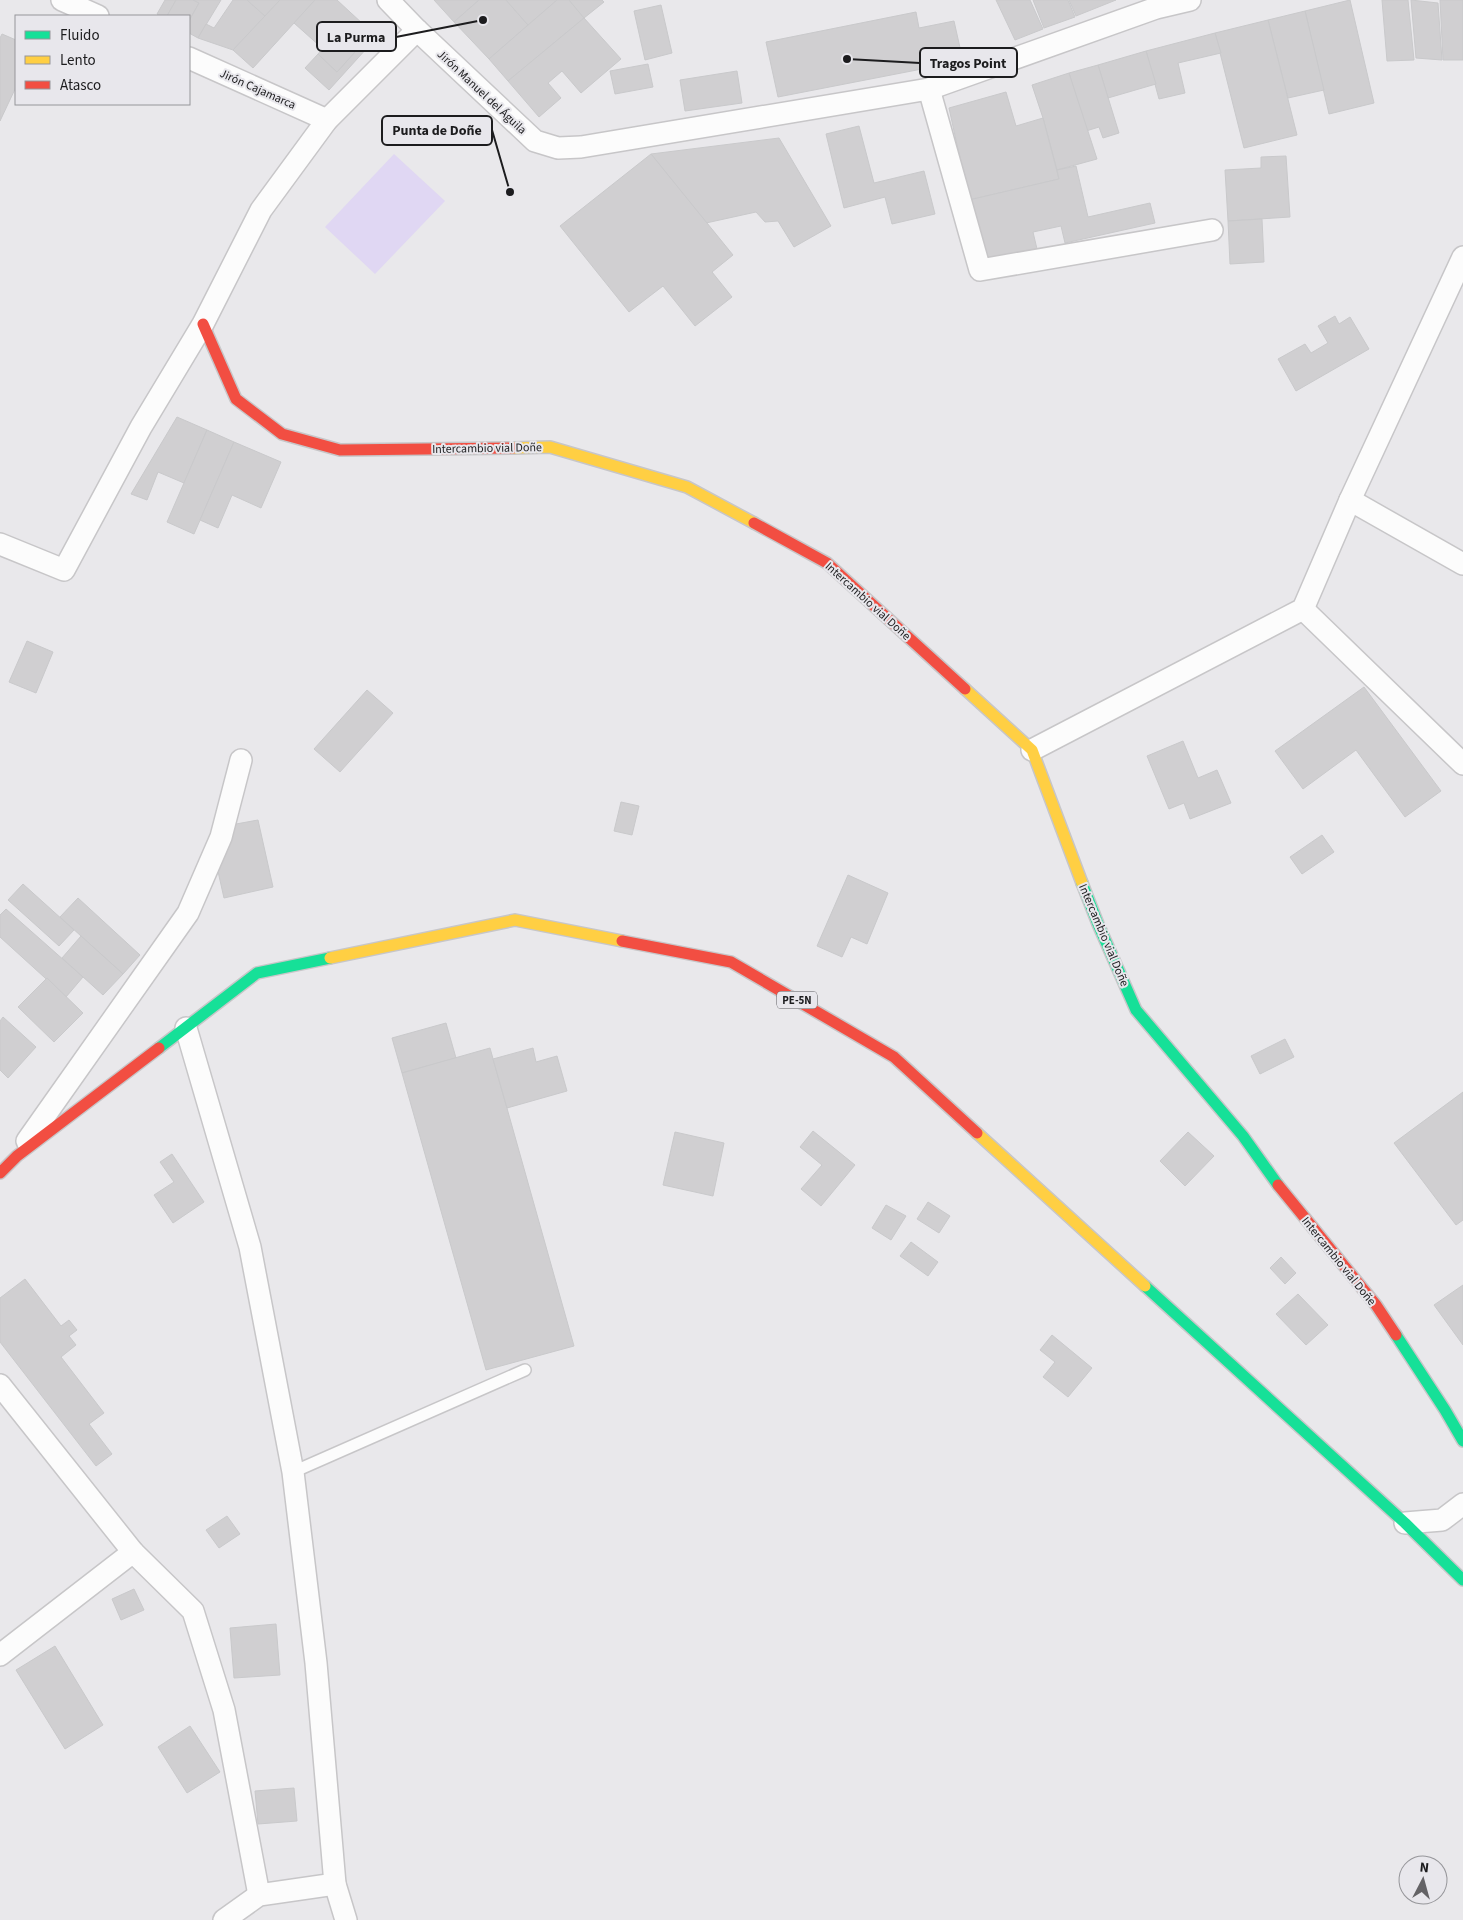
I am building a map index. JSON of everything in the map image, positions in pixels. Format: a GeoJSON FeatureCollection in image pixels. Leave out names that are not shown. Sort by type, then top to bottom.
{"type":"FeatureCollection","features":[{"type":"Feature","properties":{"kind":"main road","name":"Intercambio vial Doñe"},"geometry":{"type":"LineString","coordinates":[[203,324],[236,399],[282,434],[340,450],[550,448],[687,487],[827,563],[1032,750],[1098,924],[1136,1010],[1243,1136],[1286,1197],[1376,1306],[1445,1410],[1463,1441]]}},
{"type":"Feature","properties":{"kind":"main road","name":"PE-5N"},"geometry":{"type":"LineString","coordinates":[[0,1173],[17,1156],[257,973],[514,920],[731,962],[894,1057],[1405,1523],[1463,1580]]}},
{"type":"Feature","properties":{"kind":"street"},"geometry":{"type":"LineString","coordinates":[[62,0],[96,15]]}},
{"type":"Feature","properties":{"kind":"street","name":"Jirón Manuel del Águila"},"geometry":{"type":"LineString","coordinates":[[388,0],[417,30],[535,141],[558,148],[581,147],[929,89]]}},
{"type":"Feature","properties":{"kind":"street"},"geometry":{"type":"LineString","coordinates":[[1190,0],[1156,4],[929,89],[980,270],[1212,230]]}},
{"type":"Feature","properties":{"kind":"street"},"geometry":{"type":"LineString","coordinates":[[0,544],[64,570],[141,427],[203,324],[261,210],[327,120],[417,30]]}},
{"type":"Feature","properties":{"kind":"street","name":"Jirón Cajamarca"},"geometry":{"type":"LineString","coordinates":[[190,58],[327,120]]}},
{"type":"Feature","properties":{"kind":"street"},"geometry":{"type":"LineString","coordinates":[[1032,750],[1303,609],[1350,500],[1463,257]]}},
{"type":"Feature","properties":{"kind":"street"},"geometry":{"type":"LineString","coordinates":[[1350,500],[1463,564]]}},
{"type":"Feature","properties":{"kind":"street"},"geometry":{"type":"LineString","coordinates":[[1303,609],[1463,764]]}},
{"type":"Feature","properties":{"kind":"street"},"geometry":{"type":"LineString","coordinates":[[17,1156],[188,913],[221,837],[241,760]]}},
{"type":"Feature","properties":{"kind":"street"},"geometry":{"type":"LineString","coordinates":[[186,1028],[250,1247],[293,1472],[316,1664],[335,1884],[346,1920]]}},
{"type":"Feature","properties":{"kind":"street"},"geometry":{"type":"LineString","coordinates":[[0,1385],[133,1552],[193,1611],[224,1710],[259,1894]]}},
{"type":"Feature","properties":{"kind":"street"},"geometry":{"type":"LineString","coordinates":[[1405,1523],[1442,1520],[1463,1504]]}},
{"type":"Feature","properties":{"kind":"street"},"geometry":{"type":"LineString","coordinates":[[0,1656],[133,1552]]}},
{"type":"Feature","properties":{"kind":"street"},"geometry":{"type":"LineString","coordinates":[[224,1920],[259,1894],[335,1884]]}},
{"type":"Feature","properties":{"kind":"lane"},"geometry":{"type":"LineString","coordinates":[[293,1472],[525,1370]]}},
{"type":"Feature","properties":{"kind":"shaded area"},"geometry":{"type":"Polygon","coordinates":[[[394,154],[445,201],[375,274],[325,227],[394,154]]]}},
{"type":"Feature","properties":{"kind":"building"},"geometry":{"type":"Polygon","coordinates":[[[165,0],[176,0],[168,15],[157,14],[165,0]]]}},
{"type":"Feature","properties":{"kind":"building"},"geometry":{"type":"Polygon","coordinates":[[[176,0],[193,0],[199,3],[190,19],[190,15],[168,15],[176,0]]]}},
{"type":"Feature","properties":{"kind":"building"},"geometry":{"type":"Polygon","coordinates":[[[193,0],[221,0],[198,38],[190,34],[190,19],[199,3],[193,0]]]}},
{"type":"Feature","properties":{"kind":"building"},"geometry":{"type":"Polygon","coordinates":[[[233,0],[247,0],[265,16],[233,50],[198,38],[206,24],[214,28],[233,0]]]}},
{"type":"Feature","properties":{"kind":"building"},"geometry":{"type":"Polygon","coordinates":[[[247,0],[280,0],[265,16],[247,0]]]}},
{"type":"Feature","properties":{"kind":"building"},"geometry":{"type":"Polygon","coordinates":[[[280,0],[315,0],[253,68],[233,50],[280,0]]]}},
{"type":"Feature","properties":{"kind":"building"},"geometry":{"type":"Polygon","coordinates":[[[315,0],[337,0],[377,37],[329,90],[305,68],[318,54],[337,72],[363,43],[343,25],[322,48],[294,23],[315,0]]]}},
{"type":"Feature","properties":{"kind":"building"},"geometry":{"type":"Polygon","coordinates":[[[434,0],[479,0],[454,22],[434,0]]]}},
{"type":"Feature","properties":{"kind":"building"},"geometry":{"type":"Polygon","coordinates":[[[479,0],[506,0],[528,25],[489,59],[454,22],[479,0]]]}},
{"type":"Feature","properties":{"kind":"building"},"geometry":{"type":"Polygon","coordinates":[[[506,0],[557,0],[528,25],[506,0]]]}},
{"type":"Feature","properties":{"kind":"building"},"geometry":{"type":"Polygon","coordinates":[[[557,0],[569,0],[584,18],[508,81],[489,59],[557,0]]]}},
{"type":"Feature","properties":{"kind":"building"},"geometry":{"type":"Polygon","coordinates":[[[569,0],[602,0],[604,2],[584,18],[569,0]]]}},
{"type":"Feature","properties":{"kind":"building"},"geometry":{"type":"Polygon","coordinates":[[[996,0],[1030,0],[1043,29],[1015,40],[996,0]]]}},
{"type":"Feature","properties":{"kind":"building"},"geometry":{"type":"Polygon","coordinates":[[[1033,0],[1068,0],[1075,17],[1044,28],[1033,0]]]}},
{"type":"Feature","properties":{"kind":"building"},"geometry":{"type":"Polygon","coordinates":[[[1069,0],[1116,0],[1076,16],[1069,0]]]}},
{"type":"Feature","properties":{"kind":"building"},"geometry":{"type":"Polygon","coordinates":[[[1350,0],[1374,103],[1329,114],[1305,11],[1350,0]]]}},
{"type":"Feature","properties":{"kind":"building"},"geometry":{"type":"Polygon","coordinates":[[[1382,0],[1408,0],[1414,60],[1387,61],[1382,0]]]}},
{"type":"Feature","properties":{"kind":"building"},"geometry":{"type":"Polygon","coordinates":[[[1411,0],[1438,3],[1442,60],[1416,58],[1411,0]]]}},
{"type":"Feature","properties":{"kind":"building"},"geometry":{"type":"Polygon","coordinates":[[[1440,0],[1463,0],[1463,60],[1443,60],[1440,0]]]}},
{"type":"Feature","properties":{"kind":"building"},"geometry":{"type":"Polygon","coordinates":[[[661,5],[672,53],[645,60],[634,11],[661,5]]]}},
{"type":"Feature","properties":{"kind":"building"},"geometry":{"type":"Polygon","coordinates":[[[1305,11],[1324,90],[1288,98],[1268,20],[1305,11]]]}},
{"type":"Feature","properties":{"kind":"building"},"geometry":{"type":"Polygon","coordinates":[[[916,12],[919,28],[954,21],[963,61],[778,97],[766,42],[916,12]]]}},
{"type":"Feature","properties":{"kind":"building"},"geometry":{"type":"Polygon","coordinates":[[[584,18],[621,59],[581,93],[562,71],[548,83],[561,98],[539,117],[508,81],[584,18]]]}},
{"type":"Feature","properties":{"kind":"building"},"geometry":{"type":"Polygon","coordinates":[[[1268,20],[1297,135],[1244,148],[1215,33],[1268,20]]]}},
{"type":"Feature","properties":{"kind":"building"},"geometry":{"type":"Polygon","coordinates":[[[343,25],[363,43],[337,72],[318,54],[343,25]]]}},
{"type":"Feature","properties":{"kind":"building"},"geometry":{"type":"Polygon","coordinates":[[[1215,33],[1221,53],[1178,63],[1185,93],[1159,99],[1146,51],[1215,33]]]}},
{"type":"Feature","properties":{"kind":"building"},"geometry":{"type":"Polygon","coordinates":[[[2,34],[15,40],[15,89],[0,121],[0,38],[2,34]]]}},
{"type":"Feature","properties":{"kind":"building"},"geometry":{"type":"Polygon","coordinates":[[[1146,51],[1156,84],[1108,98],[1098,65],[1146,51]]]}},
{"type":"Feature","properties":{"kind":"building"},"geometry":{"type":"Polygon","coordinates":[[[648,64],[653,87],[615,94],[610,71],[648,64]]]}},
{"type":"Feature","properties":{"kind":"building"},"geometry":{"type":"Polygon","coordinates":[[[1098,65],[1119,133],[1103,138],[1099,127],[1086,131],[1069,73],[1098,65]]]}},
{"type":"Feature","properties":{"kind":"building"},"geometry":{"type":"Polygon","coordinates":[[[737,71],[742,103],[685,111],[680,80],[737,71]]]}},
{"type":"Feature","properties":{"kind":"building"},"geometry":{"type":"Polygon","coordinates":[[[1069,73],[1097,159],[1057,170],[1032,85],[1069,73]]]}},
{"type":"Feature","properties":{"kind":"building"},"geometry":{"type":"Polygon","coordinates":[[[1006,92],[1016,126],[1043,118],[1059,179],[969,200],[949,108],[1006,92]]]}},
{"type":"Feature","properties":{"kind":"building"},"geometry":{"type":"Polygon","coordinates":[[[859,126],[874,183],[924,171],[935,214],[892,224],[885,197],[844,208],[826,134],[859,126]]]}},
{"type":"Feature","properties":{"kind":"building"},"geometry":{"type":"Polygon","coordinates":[[[779,138],[831,226],[794,247],[778,221],[765,222],[756,212],[706,223],[651,154],[779,138]]]}},
{"type":"Feature","properties":{"kind":"building"},"geometry":{"type":"Polygon","coordinates":[[[651,154],[733,255],[712,272],[732,297],[695,326],[663,286],[629,312],[560,226],[651,154]]]}},
{"type":"Feature","properties":{"kind":"building"},"geometry":{"type":"Polygon","coordinates":[[[1286,156],[1290,217],[1228,221],[1225,170],[1261,168],[1261,157],[1286,156]]]}},
{"type":"Feature","properties":{"kind":"building"},"geometry":{"type":"Polygon","coordinates":[[[1076,166],[1088,217],[1150,203],[1155,223],[1065,243],[1061,226],[1033,232],[1037,249],[983,262],[969,200],[1059,179],[1057,170],[1076,166]]]}},
{"type":"Feature","properties":{"kind":"building"},"geometry":{"type":"Polygon","coordinates":[[[1262,219],[1264,262],[1230,264],[1228,221],[1262,219]]]}},
{"type":"Feature","properties":{"kind":"building"},"geometry":{"type":"Polygon","coordinates":[[[1335,316],[1339,324],[1350,317],[1369,349],[1296,391],[1278,359],[1305,344],[1311,353],[1328,343],[1318,326],[1335,316]]]}},
{"type":"Feature","properties":{"kind":"building"},"geometry":{"type":"Polygon","coordinates":[[[177,417],[207,430],[184,483],[158,472],[147,500],[131,494],[177,417]]]}},
{"type":"Feature","properties":{"kind":"building"},"geometry":{"type":"Polygon","coordinates":[[[207,430],[234,442],[194,534],[167,522],[207,430]]]}},
{"type":"Feature","properties":{"kind":"building"},"geometry":{"type":"Polygon","coordinates":[[[234,442],[281,462],[261,508],[232,495],[218,528],[200,520],[234,442]]]}},
{"type":"Feature","properties":{"kind":"building"},"geometry":{"type":"Polygon","coordinates":[[[27,641],[53,652],[36,693],[9,682],[27,641]]]}},
{"type":"Feature","properties":{"kind":"building"},"geometry":{"type":"Polygon","coordinates":[[[1364,687],[1441,791],[1405,817],[1356,750],[1303,789],[1275,751],[1364,687]]]}},
{"type":"Feature","properties":{"kind":"building"},"geometry":{"type":"Polygon","coordinates":[[[367,690],[393,713],[340,772],[314,749],[367,690]]]}},
{"type":"Feature","properties":{"kind":"building"},"geometry":{"type":"Polygon","coordinates":[[[1183,741],[1198,778],[1217,770],[1231,803],[1190,819],[1184,803],[1169,809],[1147,756],[1183,741]]]}},
{"type":"Feature","properties":{"kind":"building"},"geometry":{"type":"Polygon","coordinates":[[[621,802],[639,806],[632,835],[614,831],[621,802]]]}},
{"type":"Feature","properties":{"kind":"building"},"geometry":{"type":"Polygon","coordinates":[[[258,820],[273,887],[224,898],[217,867],[236,824],[258,820]]]}},
{"type":"Feature","properties":{"kind":"building"},"geometry":{"type":"Polygon","coordinates":[[[1322,835],[1334,852],[1302,874],[1290,857],[1322,835]]]}},
{"type":"Feature","properties":{"kind":"building"},"geometry":{"type":"Polygon","coordinates":[[[848,875],[888,893],[867,944],[851,937],[842,957],[817,946],[848,875]]]}},
{"type":"Feature","properties":{"kind":"building"},"geometry":{"type":"Polygon","coordinates":[[[23,884],[74,930],[59,946],[8,900],[23,884]]]}},
{"type":"Feature","properties":{"kind":"building"},"geometry":{"type":"Polygon","coordinates":[[[78,898],[140,955],[123,974],[60,917],[78,898]]]}},
{"type":"Feature","properties":{"kind":"building"},"geometry":{"type":"Polygon","coordinates":[[[6,909],[83,977],[66,997],[0,937],[0,915],[6,909]]]}},
{"type":"Feature","properties":{"kind":"building"},"geometry":{"type":"Polygon","coordinates":[[[81,936],[123,974],[103,995],[62,958],[81,936]]]}},
{"type":"Feature","properties":{"kind":"building"},"geometry":{"type":"Polygon","coordinates":[[[47,978],[83,1013],[54,1042],[18,1007],[47,978]]]}},
{"type":"Feature","properties":{"kind":"building"},"geometry":{"type":"Polygon","coordinates":[[[3,1017],[36,1047],[8,1078],[0,1070],[0,1021],[3,1017]]]}},
{"type":"Feature","properties":{"kind":"building"},"geometry":{"type":"Polygon","coordinates":[[[446,1023],[456,1058],[402,1073],[392,1038],[446,1023]]]}},
{"type":"Feature","properties":{"kind":"building"},"geometry":{"type":"Polygon","coordinates":[[[1285,1039],[1294,1057],[1260,1074],[1251,1056],[1285,1039]]]}},
{"type":"Feature","properties":{"kind":"building"},"geometry":{"type":"Polygon","coordinates":[[[490,1048],[574,1346],[486,1370],[402,1073],[490,1048]]]}},
{"type":"Feature","properties":{"kind":"building"},"geometry":{"type":"Polygon","coordinates":[[[533,1048],[536,1062],[557,1056],[567,1091],[507,1108],[493,1059],[533,1048]]]}},
{"type":"Feature","properties":{"kind":"building"},"geometry":{"type":"Polygon","coordinates":[[[1463,1092],[1463,1220],[1456,1225],[1394,1143],[1463,1092]]]}},
{"type":"Feature","properties":{"kind":"building"},"geometry":{"type":"Polygon","coordinates":[[[813,1131],[855,1165],[821,1206],[801,1189],[822,1165],[800,1147],[813,1131]]]}},
{"type":"Feature","properties":{"kind":"building"},"geometry":{"type":"Polygon","coordinates":[[[675,1132],[724,1143],[713,1196],[663,1185],[675,1132]]]}},
{"type":"Feature","properties":{"kind":"building"},"geometry":{"type":"Polygon","coordinates":[[[1188,1132],[1214,1156],[1185,1186],[1160,1161],[1188,1132]]]}},
{"type":"Feature","properties":{"kind":"building"},"geometry":{"type":"Polygon","coordinates":[[[172,1154],[204,1202],[173,1223],[154,1195],[174,1182],[160,1162],[172,1154]]]}},
{"type":"Feature","properties":{"kind":"building"},"geometry":{"type":"Polygon","coordinates":[[[928,1202],[950,1216],[939,1233],[917,1219],[928,1202]]]}},
{"type":"Feature","properties":{"kind":"building"},"geometry":{"type":"Polygon","coordinates":[[[886,1205],[906,1216],[891,1240],[872,1228],[886,1205]]]}},
{"type":"Feature","properties":{"kind":"building"},"geometry":{"type":"Polygon","coordinates":[[[911,1242],[938,1262],[928,1276],[900,1256],[911,1242]]]}},
{"type":"Feature","properties":{"kind":"building"},"geometry":{"type":"Polygon","coordinates":[[[1281,1257],[1296,1273],[1285,1284],[1270,1268],[1281,1257]]]}},
{"type":"Feature","properties":{"kind":"building"},"geometry":{"type":"Polygon","coordinates":[[[25,1279],[61,1326],[69,1320],[77,1330],[69,1336],[76,1345],[61,1357],[104,1413],[89,1424],[112,1454],[96,1466],[0,1342],[0,1298],[25,1279]]]}},
{"type":"Feature","properties":{"kind":"building"},"geometry":{"type":"Polygon","coordinates":[[[1463,1285],[1463,1345],[1434,1305],[1463,1285]]]}},
{"type":"Feature","properties":{"kind":"building"},"geometry":{"type":"Polygon","coordinates":[[[1298,1294],[1328,1325],[1306,1345],[1276,1314],[1298,1294]]]}},
{"type":"Feature","properties":{"kind":"building"},"geometry":{"type":"Polygon","coordinates":[[[1052,1335],[1092,1368],[1068,1397],[1043,1377],[1055,1362],[1040,1350],[1052,1335]]]}},
{"type":"Feature","properties":{"kind":"building"},"geometry":{"type":"Polygon","coordinates":[[[227,1516],[240,1534],[219,1548],[206,1530],[227,1516]]]}},
{"type":"Feature","properties":{"kind":"building"},"geometry":{"type":"Polygon","coordinates":[[[134,1589],[144,1610],[121,1620],[112,1599],[134,1589]]]}},
{"type":"Feature","properties":{"kind":"building"},"geometry":{"type":"Polygon","coordinates":[[[276,1624],[280,1675],[234,1678],[230,1628],[276,1624]]]}},
{"type":"Feature","properties":{"kind":"building"},"geometry":{"type":"Polygon","coordinates":[[[55,1646],[103,1725],[65,1749],[16,1670],[55,1646]]]}},
{"type":"Feature","properties":{"kind":"building"},"geometry":{"type":"Polygon","coordinates":[[[190,1726],[220,1772],[187,1793],[158,1747],[190,1726]]]}},
{"type":"Feature","properties":{"kind":"building"},"geometry":{"type":"Polygon","coordinates":[[[294,1788],[297,1821],[258,1824],[255,1791],[294,1788]]]}},
{"type":"Feature","properties":{"kind":"traffic: fast"},"geometry":{"type":"LineString","coordinates":[[1082,883],[1136,1010],[1243,1136],[1278,1185]]}},
{"type":"Feature","properties":{"kind":"traffic: fast"},"geometry":{"type":"LineString","coordinates":[[159,1048],[257,973],[330,958]]}},
{"type":"Feature","properties":{"kind":"traffic: fast"},"geometry":{"type":"LineString","coordinates":[[1145,1286],[1405,1523],[1463,1580]]}},
{"type":"Feature","properties":{"kind":"traffic: fast"},"geometry":{"type":"LineString","coordinates":[[1396,1335],[1463,1441]]}},
{"type":"Feature","properties":{"kind":"traffic: slow"},"geometry":{"type":"LineString","coordinates":[[513,448],[550,447],[687,487],[754,523]]}},
{"type":"Feature","properties":{"kind":"traffic: slow"},"geometry":{"type":"LineString","coordinates":[[965,689],[1032,750],[1082,883]]}},
{"type":"Feature","properties":{"kind":"traffic: slow"},"geometry":{"type":"LineString","coordinates":[[330,958],[515,920],[622,941]]}},
{"type":"Feature","properties":{"kind":"traffic: slow"},"geometry":{"type":"LineString","coordinates":[[977,1133],[1145,1286]]}},
{"type":"Feature","properties":{"kind":"traffic: jam"},"geometry":{"type":"LineString","coordinates":[[203,324],[236,399],[282,434],[340,450],[513,448]]}},
{"type":"Feature","properties":{"kind":"traffic: jam"},"geometry":{"type":"LineString","coordinates":[[754,523],[827,563],[965,689]]}},
{"type":"Feature","properties":{"kind":"traffic: jam"},"geometry":{"type":"LineString","coordinates":[[622,941],[731,962],[894,1057],[977,1133]]}},
{"type":"Feature","properties":{"kind":"traffic: jam"},"geometry":{"type":"LineString","coordinates":[[0,1173],[17,1156],[159,1048]]}},
{"type":"Feature","properties":{"kind":"traffic: jam"},"geometry":{"type":"LineString","coordinates":[[1278,1185],[1376,1305],[1396,1335]]}},
{"type":"Feature","properties":{"kind":"place","name":"La Purma"},"geometry":{"type":"Point","coordinates":[483,20]}},
{"type":"Feature","properties":{"kind":"place","name":"Tragos Point"},"geometry":{"type":"Point","coordinates":[847,59]}},
{"type":"Feature","properties":{"kind":"place","name":"Punta de Doñe"},"geometry":{"type":"Point","coordinates":[510,192]}}]}
